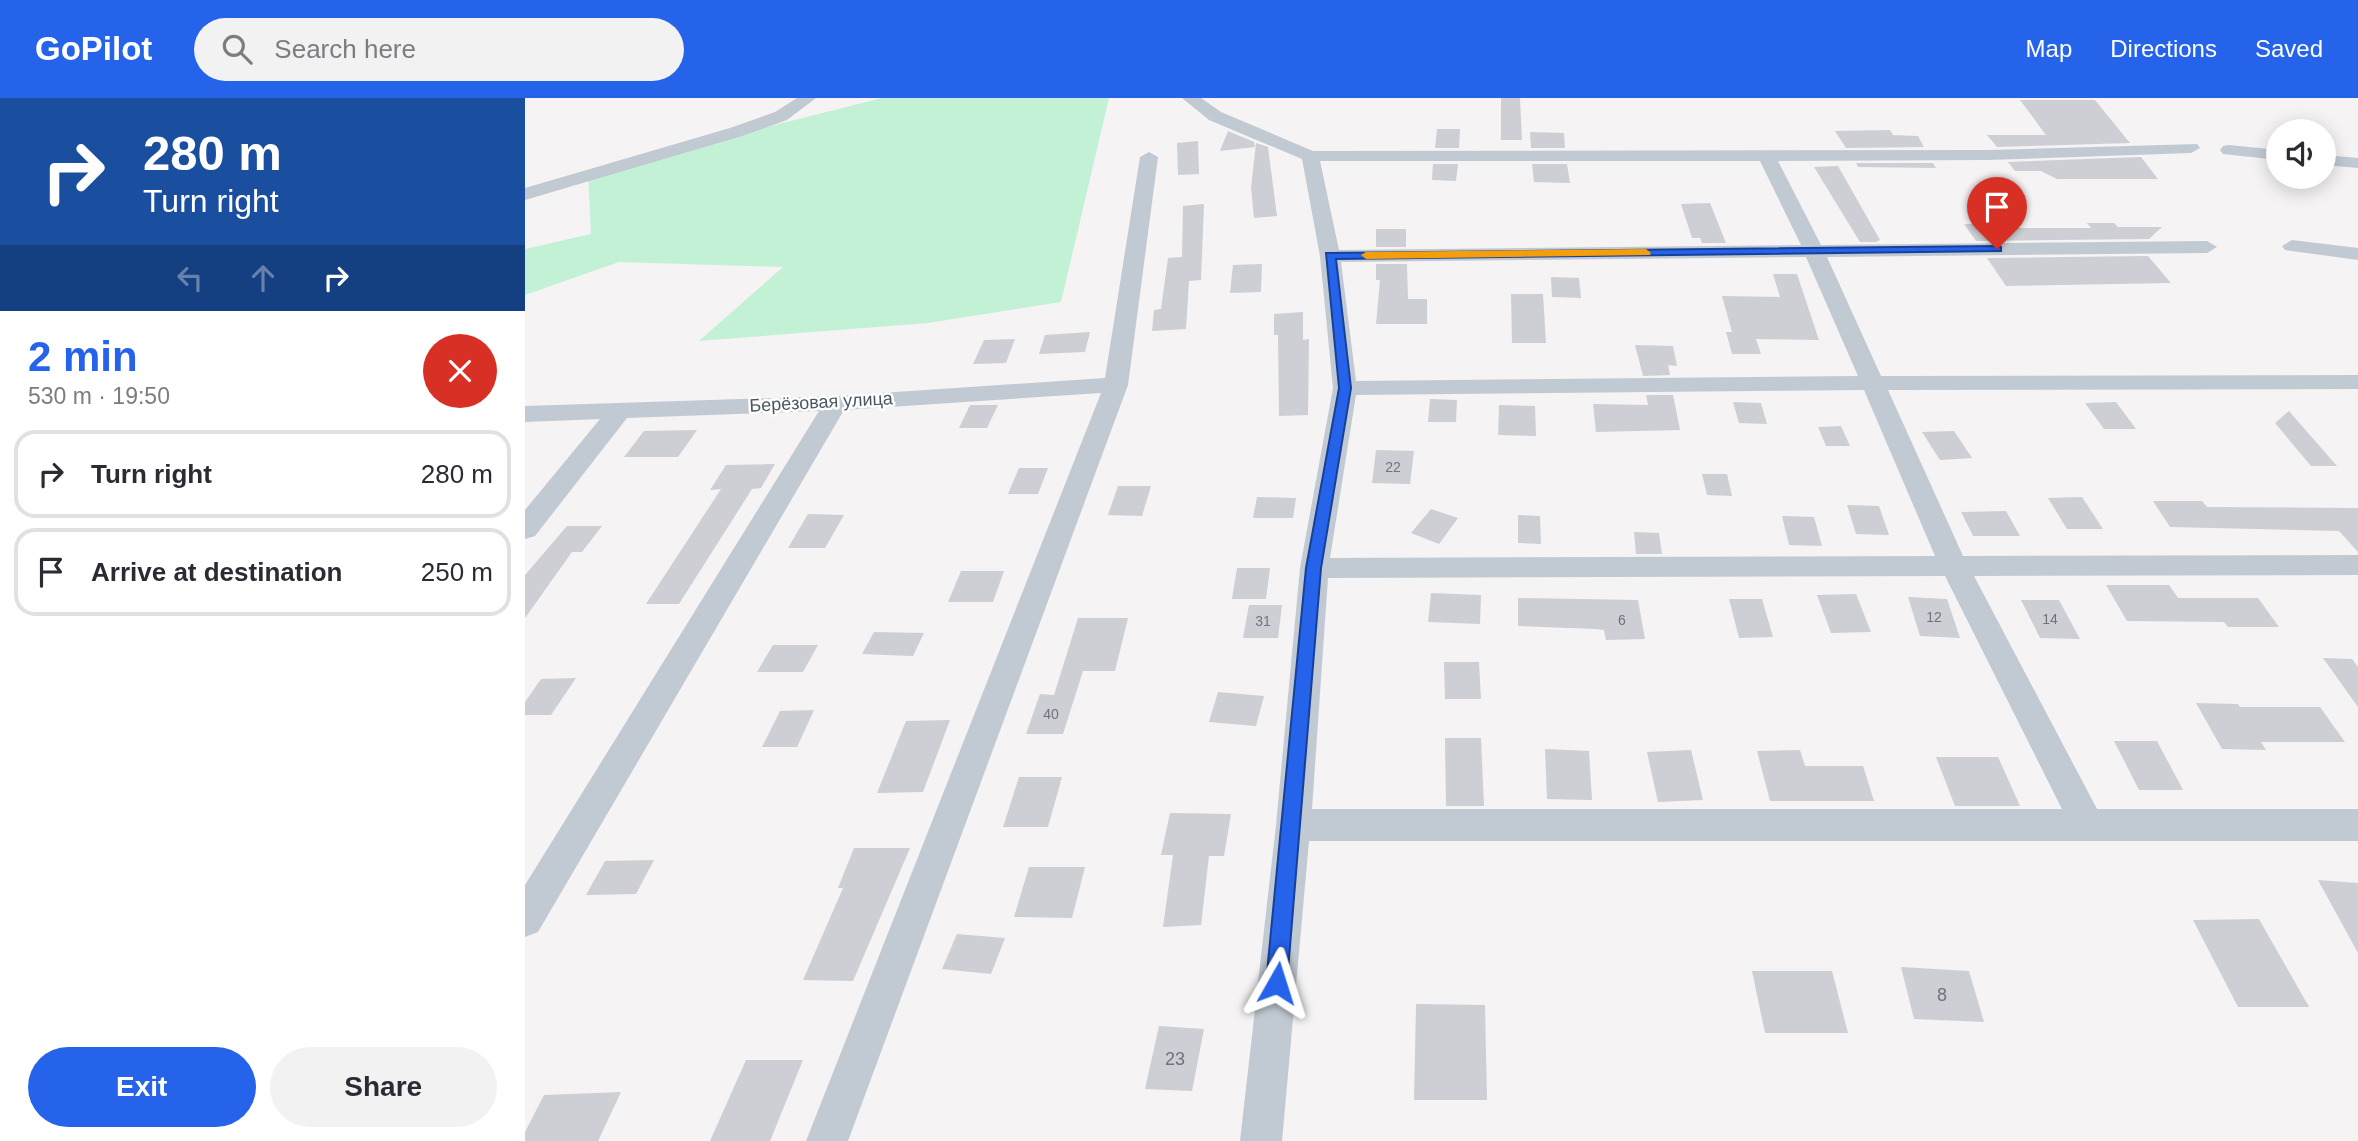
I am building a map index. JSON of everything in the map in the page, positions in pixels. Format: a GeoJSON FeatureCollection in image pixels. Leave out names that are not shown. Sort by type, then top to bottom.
{"type":"FeatureCollection","features":[{"type":"Feature","properties":{"kind":"street"},"geometry":{"type":"LineString","coordinates":[[525,194],[736,132],[781,116],[808,98]]}},
{"type":"Feature","properties":{"kind":"street"},"geometry":{"type":"LineString","coordinates":[[1190,98],[1215,116],[1259,132],[1310,156],[1988,155],[2191,148]]}},
{"type":"Feature","properties":{"kind":"street"},"geometry":{"type":"LineString","coordinates":[[2229,150],[2266,154]]}},
{"type":"Feature","properties":{"kind":"street"},"geometry":{"type":"LineString","coordinates":[[1261,1141],[1293,825],[1314,568],[1345,388],[1330,256],[1310,156]]}},
{"type":"Feature","properties":{"kind":"street"},"geometry":{"type":"LineString","coordinates":[[1767,156],[1814,251],[1952,564],[2087,824]]}},
{"type":"Feature","properties":{"kind":"street"},"geometry":{"type":"LineString","coordinates":[[827,1141],[1116,385],[1149,157]]}},
{"type":"Feature","properties":{"kind":"street"},"geometry":{"type":"LineString","coordinates":[[2336,161],[2358,163]]}},
{"type":"Feature","properties":{"kind":"street"},"geometry":{"type":"LineString","coordinates":[[2292,246],[2358,254]]}},
{"type":"Feature","properties":{"kind":"street"},"geometry":{"type":"LineString","coordinates":[[1330,256],[2207,247]]}},
{"type":"Feature","properties":{"kind":"street"},"geometry":{"type":"LineString","coordinates":[[1345,388],[2358,382]]}},
{"type":"Feature","properties":{"kind":"street","name":"Берёзовая улица"},"geometry":{"type":"LineString","coordinates":[[525,414],[837,403],[1116,385]]}},
{"type":"Feature","properties":{"kind":"street"},"geometry":{"type":"LineString","coordinates":[[525,919],[837,403]]}},
{"type":"Feature","properties":{"kind":"street"},"geometry":{"type":"LineString","coordinates":[[525,528],[619,410]]}},
{"type":"Feature","properties":{"kind":"street"},"geometry":{"type":"LineString","coordinates":[[1314,568],[1952,564],[2358,565]]}},
{"type":"Feature","properties":{"kind":"street"},"geometry":{"type":"LineString","coordinates":[[1293,825],[2358,825]]}},
{"type":"Feature","properties":{"kind":"green space"},"geometry":{"type":"Polygon","coordinates":[[[882,98],[1109,98],[1061,302],[928,323],[699,341],[783,267],[619,262],[525,295],[525,249],[591,234],[588,172],[882,98]]]}},
{"type":"Feature","properties":{"kind":"building"},"geometry":{"type":"Polygon","coordinates":[[[1501,98],[1520,98],[1522,140],[1501,140],[1501,98]]]}},
{"type":"Feature","properties":{"kind":"building"},"geometry":{"type":"Polygon","coordinates":[[[2020,100],[2095,100],[2130,143],[1997,147],[1987,135],[2046,135],[2020,100]]]}},
{"type":"Feature","properties":{"kind":"building"},"geometry":{"type":"Polygon","coordinates":[[[1437,129],[1460,129],[1459,148],[1435,148],[1437,129]]]}},
{"type":"Feature","properties":{"kind":"building"},"geometry":{"type":"Polygon","coordinates":[[[1890,130],[1893,135],[1918,136],[1924,147],[1846,148],[1835,131],[1890,130]]]}},
{"type":"Feature","properties":{"kind":"building"},"geometry":{"type":"Polygon","coordinates":[[[1228,131],[1254,142],[1255,147],[1220,151],[1228,131]]]}},
{"type":"Feature","properties":{"kind":"building"},"geometry":{"type":"Polygon","coordinates":[[[1530,132],[1564,133],[1565,148],[1531,148],[1530,132]]]}},
{"type":"Feature","properties":{"kind":"building"},"geometry":{"type":"Polygon","coordinates":[[[1198,141],[1199,174],[1178,175],[1177,143],[1198,141]]]}},
{"type":"Feature","properties":{"kind":"building"},"geometry":{"type":"Polygon","coordinates":[[[1256,143],[1268,147],[1277,216],[1254,218],[1251,188],[1256,143]]]}},
{"type":"Feature","properties":{"kind":"building"},"geometry":{"type":"Polygon","coordinates":[[[2141,157],[2158,179],[2057,179],[2041,171],[2015,171],[2008,162],[2141,157]]]}},
{"type":"Feature","properties":{"kind":"building"},"geometry":{"type":"Polygon","coordinates":[[[1856,163],[1933,163],[1936,168],[1858,167],[1856,163]]]}},
{"type":"Feature","properties":{"kind":"building"},"geometry":{"type":"Polygon","coordinates":[[[1433,164],[1458,164],[1456,181],[1432,180],[1433,164]]]}},
{"type":"Feature","properties":{"kind":"building"},"geometry":{"type":"Polygon","coordinates":[[[1532,164],[1567,164],[1570,183],[1534,182],[1532,164]]]}},
{"type":"Feature","properties":{"kind":"building"},"geometry":{"type":"Polygon","coordinates":[[[1838,166],[1880,240],[1860,242],[1814,167],[1838,166]]]}},
{"type":"Feature","properties":{"kind":"building"},"geometry":{"type":"Polygon","coordinates":[[[1710,203],[1726,243],[1702,243],[1700,238],[1692,238],[1681,204],[1710,203]]]}},
{"type":"Feature","properties":{"kind":"building"},"geometry":{"type":"Polygon","coordinates":[[[1204,204],[1201,280],[1189,281],[1186,329],[1152,331],[1154,310],[1161,309],[1168,258],[1182,257],[1183,206],[1204,204]]]}},
{"type":"Feature","properties":{"kind":"building"},"geometry":{"type":"Polygon","coordinates":[[[2087,223],[2114,223],[2118,227],[2162,227],[2149,239],[1976,241],[1964,224],[1987,224],[1990,228],[2091,228],[2087,223]]]}},
{"type":"Feature","properties":{"kind":"building"},"geometry":{"type":"Polygon","coordinates":[[[1376,229],[1406,229],[1406,247],[1376,247],[1376,229]]]}},
{"type":"Feature","properties":{"kind":"building"},"geometry":{"type":"Polygon","coordinates":[[[2148,256],[2171,283],[2006,286],[1987,258],[2148,256]]]}},
{"type":"Feature","properties":{"kind":"building"},"geometry":{"type":"Polygon","coordinates":[[[1262,264],[1261,292],[1230,293],[1233,265],[1262,264]]]}},
{"type":"Feature","properties":{"kind":"building"},"geometry":{"type":"Polygon","coordinates":[[[1376,264],[1407,264],[1408,299],[1427,299],[1427,324],[1376,324],[1380,280],[1376,280],[1376,264]]]}},
{"type":"Feature","properties":{"kind":"building"},"geometry":{"type":"Polygon","coordinates":[[[1773,274],[1797,274],[1819,340],[1756,339],[1761,354],[1732,354],[1726,332],[1732,332],[1722,296],[1780,297],[1773,274]]]}},
{"type":"Feature","properties":{"kind":"building"},"geometry":{"type":"Polygon","coordinates":[[[1551,277],[1579,278],[1581,298],[1552,297],[1551,277]]]}},
{"type":"Feature","properties":{"kind":"building"},"geometry":{"type":"Polygon","coordinates":[[[1511,294],[1543,294],[1546,343],[1512,343],[1511,294]]]}},
{"type":"Feature","properties":{"kind":"building"},"geometry":{"type":"Polygon","coordinates":[[[1303,312],[1303,340],[1309,339],[1308,415],[1279,416],[1278,335],[1274,335],[1274,314],[1303,312]]]}},
{"type":"Feature","properties":{"kind":"building"},"geometry":{"type":"Polygon","coordinates":[[[1090,332],[1085,352],[1039,354],[1045,335],[1090,332]]]}},
{"type":"Feature","properties":{"kind":"building"},"geometry":{"type":"Polygon","coordinates":[[[1015,339],[1006,363],[973,364],[984,340],[1015,339]]]}},
{"type":"Feature","properties":{"kind":"building"},"geometry":{"type":"Polygon","coordinates":[[[1635,345],[1673,346],[1677,366],[1668,365],[1670,375],[1643,376],[1635,345]]]}},
{"type":"Feature","properties":{"kind":"building"},"geometry":{"type":"Polygon","coordinates":[[[1646,395],[1673,395],[1680,430],[1596,432],[1593,404],[1648,405],[1646,395]]]}},
{"type":"Feature","properties":{"kind":"building"},"geometry":{"type":"Polygon","coordinates":[[[1430,399],[1457,400],[1456,422],[1428,422],[1430,399]]]}},
{"type":"Feature","properties":{"kind":"building"},"geometry":{"type":"Polygon","coordinates":[[[1733,402],[1761,403],[1767,424],[1739,423],[1733,402]]]}},
{"type":"Feature","properties":{"kind":"building"},"geometry":{"type":"Polygon","coordinates":[[[2116,402],[2136,429],[2104,429],[2085,403],[2116,402]]]}},
{"type":"Feature","properties":{"kind":"building"},"geometry":{"type":"Polygon","coordinates":[[[970,405],[998,405],[987,428],[959,428],[970,405]]]}},
{"type":"Feature","properties":{"kind":"building"},"geometry":{"type":"Polygon","coordinates":[[[1499,405],[1535,406],[1536,436],[1498,435],[1499,405]]]}},
{"type":"Feature","properties":{"kind":"building"},"geometry":{"type":"Polygon","coordinates":[[[2289,411],[2337,466],[2311,466],[2275,423],[2289,411]]]}},
{"type":"Feature","properties":{"kind":"building"},"geometry":{"type":"Polygon","coordinates":[[[1841,426],[1850,446],[1826,446],[1818,427],[1841,426]]]}},
{"type":"Feature","properties":{"kind":"building"},"geometry":{"type":"Polygon","coordinates":[[[697,430],[678,457],[624,457],[644,431],[697,430]]]}},
{"type":"Feature","properties":{"kind":"building"},"geometry":{"type":"Polygon","coordinates":[[[1954,431],[1972,458],[1940,460],[1922,432],[1954,431]]]}},
{"type":"Feature","properties":{"kind":"building"},"geometry":{"type":"Polygon","coordinates":[[[1376,450],[1414,451],[1410,484],[1372,483],[1376,450]]]}},
{"type":"Feature","properties":{"kind":"building"},"geometry":{"type":"Polygon","coordinates":[[[775,464],[761,488],[752,489],[679,604],[646,604],[721,489],[710,490],[726,465],[775,464]]]}},
{"type":"Feature","properties":{"kind":"building"},"geometry":{"type":"Polygon","coordinates":[[[1019,468],[1048,468],[1038,494],[1008,494],[1019,468]]]}},
{"type":"Feature","properties":{"kind":"building"},"geometry":{"type":"Polygon","coordinates":[[[1702,474],[1727,474],[1732,496],[1707,495],[1702,474]]]}},
{"type":"Feature","properties":{"kind":"building"},"geometry":{"type":"Polygon","coordinates":[[[1118,486],[1151,486],[1142,516],[1108,515],[1118,486]]]}},
{"type":"Feature","properties":{"kind":"building"},"geometry":{"type":"Polygon","coordinates":[[[1257,497],[1296,498],[1293,518],[1253,518],[1257,497]]]}},
{"type":"Feature","properties":{"kind":"building"},"geometry":{"type":"Polygon","coordinates":[[[2082,497],[2103,529],[2067,529],[2048,498],[2082,497]]]}},
{"type":"Feature","properties":{"kind":"building"},"geometry":{"type":"Polygon","coordinates":[[[2153,501],[2202,501],[2207,507],[2358,508],[2358,552],[2339,531],[2170,527],[2153,501]]]}},
{"type":"Feature","properties":{"kind":"building"},"geometry":{"type":"Polygon","coordinates":[[[1847,505],[1879,506],[1889,535],[1856,534],[1847,505]]]}},
{"type":"Feature","properties":{"kind":"building"},"geometry":{"type":"Polygon","coordinates":[[[1431,509],[1458,518],[1439,544],[1411,533],[1431,509]]]}},
{"type":"Feature","properties":{"kind":"building"},"geometry":{"type":"Polygon","coordinates":[[[2006,511],[2020,536],[1973,536],[1961,512],[2006,511]]]}},
{"type":"Feature","properties":{"kind":"building"},"geometry":{"type":"Polygon","coordinates":[[[808,514],[844,515],[825,548],[788,548],[808,514]]]}},
{"type":"Feature","properties":{"kind":"building"},"geometry":{"type":"Polygon","coordinates":[[[1518,515],[1540,516],[1541,544],[1518,543],[1518,515]]]}},
{"type":"Feature","properties":{"kind":"building"},"geometry":{"type":"Polygon","coordinates":[[[1782,516],[1814,517],[1822,546],[1789,545],[1782,516]]]}},
{"type":"Feature","properties":{"kind":"building"},"geometry":{"type":"Polygon","coordinates":[[[567,526],[602,526],[582,552],[572,552],[525,618],[525,575],[567,526]]]}},
{"type":"Feature","properties":{"kind":"building"},"geometry":{"type":"Polygon","coordinates":[[[1634,532],[1659,533],[1662,554],[1636,554],[1634,532]]]}},
{"type":"Feature","properties":{"kind":"building"},"geometry":{"type":"Polygon","coordinates":[[[1237,568],[1270,568],[1266,599],[1232,599],[1237,568]]]}},
{"type":"Feature","properties":{"kind":"building"},"geometry":{"type":"Polygon","coordinates":[[[961,571],[1004,571],[993,602],[948,602],[961,571]]]}},
{"type":"Feature","properties":{"kind":"building"},"geometry":{"type":"Polygon","coordinates":[[[2106,585],[2169,585],[2178,598],[2258,598],[2279,627],[2228,627],[2224,622],[2127,621],[2106,585]]]}},
{"type":"Feature","properties":{"kind":"building"},"geometry":{"type":"Polygon","coordinates":[[[1431,593],[1481,595],[1480,624],[1428,622],[1431,593]]]}},
{"type":"Feature","properties":{"kind":"building"},"geometry":{"type":"Polygon","coordinates":[[[1856,594],[1871,632],[1831,633],[1817,595],[1856,594]]]}},
{"type":"Feature","properties":{"kind":"building"},"geometry":{"type":"Polygon","coordinates":[[[1908,597],[1947,599],[1960,638],[1920,636],[1908,597]]]}},
{"type":"Feature","properties":{"kind":"building"},"geometry":{"type":"Polygon","coordinates":[[[1518,598],[1638,600],[1645,639],[1606,640],[1604,630],[1518,626],[1518,598]]]}},
{"type":"Feature","properties":{"kind":"building"},"geometry":{"type":"Polygon","coordinates":[[[1729,599],[1762,599],[1773,637],[1739,638],[1729,599]]]}},
{"type":"Feature","properties":{"kind":"building"},"geometry":{"type":"Polygon","coordinates":[[[2021,600],[2059,600],[2080,639],[2040,638],[2021,600]]]}},
{"type":"Feature","properties":{"kind":"building"},"geometry":{"type":"Polygon","coordinates":[[[1249,605],[1282,605],[1278,638],[1243,638],[1249,605]]]}},
{"type":"Feature","properties":{"kind":"building"},"geometry":{"type":"Polygon","coordinates":[[[1078,618],[1128,618],[1115,671],[1083,671],[1063,734],[1026,734],[1040,694],[1054,695],[1078,618]]]}},
{"type":"Feature","properties":{"kind":"building"},"geometry":{"type":"Polygon","coordinates":[[[874,632],[924,633],[913,656],[862,654],[874,632]]]}},
{"type":"Feature","properties":{"kind":"building"},"geometry":{"type":"Polygon","coordinates":[[[773,645],[818,645],[803,672],[757,672],[773,645]]]}},
{"type":"Feature","properties":{"kind":"building"},"geometry":{"type":"Polygon","coordinates":[[[2323,658],[2352,659],[2358,667],[2358,707],[2323,658]]]}},
{"type":"Feature","properties":{"kind":"building"},"geometry":{"type":"Polygon","coordinates":[[[1444,662],[1479,662],[1481,699],[1445,699],[1444,662]]]}},
{"type":"Feature","properties":{"kind":"building"},"geometry":{"type":"Polygon","coordinates":[[[576,678],[551,715],[525,715],[525,702],[541,679],[576,678]]]}},
{"type":"Feature","properties":{"kind":"building"},"geometry":{"type":"Polygon","coordinates":[[[1218,692],[1264,696],[1256,726],[1209,722],[1218,692]]]}},
{"type":"Feature","properties":{"kind":"building"},"geometry":{"type":"Polygon","coordinates":[[[2196,703],[2238,704],[2240,707],[2320,707],[2345,742],[2261,742],[2266,750],[2222,749],[2196,703]]]}},
{"type":"Feature","properties":{"kind":"building"},"geometry":{"type":"Polygon","coordinates":[[[814,710],[797,747],[762,747],[780,711],[814,710]]]}},
{"type":"Feature","properties":{"kind":"building"},"geometry":{"type":"Polygon","coordinates":[[[950,720],[923,792],[877,793],[906,721],[950,720]]]}},
{"type":"Feature","properties":{"kind":"building"},"geometry":{"type":"Polygon","coordinates":[[[1445,738],[1481,738],[1484,806],[1446,806],[1445,738]]]}},
{"type":"Feature","properties":{"kind":"building"},"geometry":{"type":"Polygon","coordinates":[[[2114,741],[2157,741],[2183,790],[2139,790],[2114,741]]]}},
{"type":"Feature","properties":{"kind":"building"},"geometry":{"type":"Polygon","coordinates":[[[1545,749],[1589,751],[1592,800],[1547,799],[1545,749]]]}},
{"type":"Feature","properties":{"kind":"building"},"geometry":{"type":"Polygon","coordinates":[[[1691,750],[1703,800],[1658,802],[1647,752],[1691,750]]]}},
{"type":"Feature","properties":{"kind":"building"},"geometry":{"type":"Polygon","coordinates":[[[1800,750],[1805,766],[1863,766],[1874,801],[1770,801],[1757,751],[1800,750]]]}},
{"type":"Feature","properties":{"kind":"building"},"geometry":{"type":"Polygon","coordinates":[[[1936,757],[1998,757],[2020,806],[1955,806],[1936,757]]]}},
{"type":"Feature","properties":{"kind":"building"},"geometry":{"type":"Polygon","coordinates":[[[1019,777],[1062,777],[1048,827],[1003,827],[1019,777]]]}},
{"type":"Feature","properties":{"kind":"building"},"geometry":{"type":"Polygon","coordinates":[[[1170,813],[1231,814],[1224,856],[1209,856],[1201,925],[1163,927],[1173,855],[1161,855],[1170,813]]]}},
{"type":"Feature","properties":{"kind":"building"},"geometry":{"type":"Polygon","coordinates":[[[854,848],[910,848],[853,981],[803,980],[843,888],[838,888],[854,848]]]}},
{"type":"Feature","properties":{"kind":"building"},"geometry":{"type":"Polygon","coordinates":[[[654,860],[636,894],[586,895],[605,861],[654,860]]]}},
{"type":"Feature","properties":{"kind":"building"},"geometry":{"type":"Polygon","coordinates":[[[1029,867],[1085,867],[1072,918],[1014,917],[1029,867]]]}},
{"type":"Feature","properties":{"kind":"building"},"geometry":{"type":"Polygon","coordinates":[[[2318,880],[2358,883],[2358,953],[2318,880]]]}},
{"type":"Feature","properties":{"kind":"building"},"geometry":{"type":"Polygon","coordinates":[[[2259,919],[2309,1007],[2238,1007],[2193,920],[2259,919]]]}},
{"type":"Feature","properties":{"kind":"building"},"geometry":{"type":"Polygon","coordinates":[[[957,934],[1005,938],[991,974],[942,969],[957,934]]]}},
{"type":"Feature","properties":{"kind":"building"},"geometry":{"type":"Polygon","coordinates":[[[1901,967],[1969,971],[1984,1022],[1914,1019],[1901,967]]]}},
{"type":"Feature","properties":{"kind":"building"},"geometry":{"type":"Polygon","coordinates":[[[1752,971],[1832,971],[1848,1033],[1765,1033],[1752,971]]]}},
{"type":"Feature","properties":{"kind":"building"},"geometry":{"type":"Polygon","coordinates":[[[1416,1004],[1485,1005],[1487,1100],[1414,1100],[1416,1004]]]}},
{"type":"Feature","properties":{"kind":"building"},"geometry":{"type":"Polygon","coordinates":[[[1159,1026],[1204,1029],[1192,1091],[1145,1089],[1159,1026]]]}},
{"type":"Feature","properties":{"kind":"building"},"geometry":{"type":"Polygon","coordinates":[[[746,1060],[803,1060],[770,1141],[710,1141],[746,1060]]]}},
{"type":"Feature","properties":{"kind":"building"},"geometry":{"type":"Polygon","coordinates":[[[621,1092],[598,1141],[525,1141],[525,1132],[544,1095],[621,1092]]]}},
{"type":"Feature","properties":{"kind":"slow traffic"},"geometry":{"type":"LineString","coordinates":[[1366,255],[1646,253]]}},
{"type":"Feature","properties":{"kind":"route"},"geometry":{"type":"LineString","coordinates":[[1277,983],[1314,568],[1345,388],[1340,320],[1330,256],[1997,249]]}}]}
